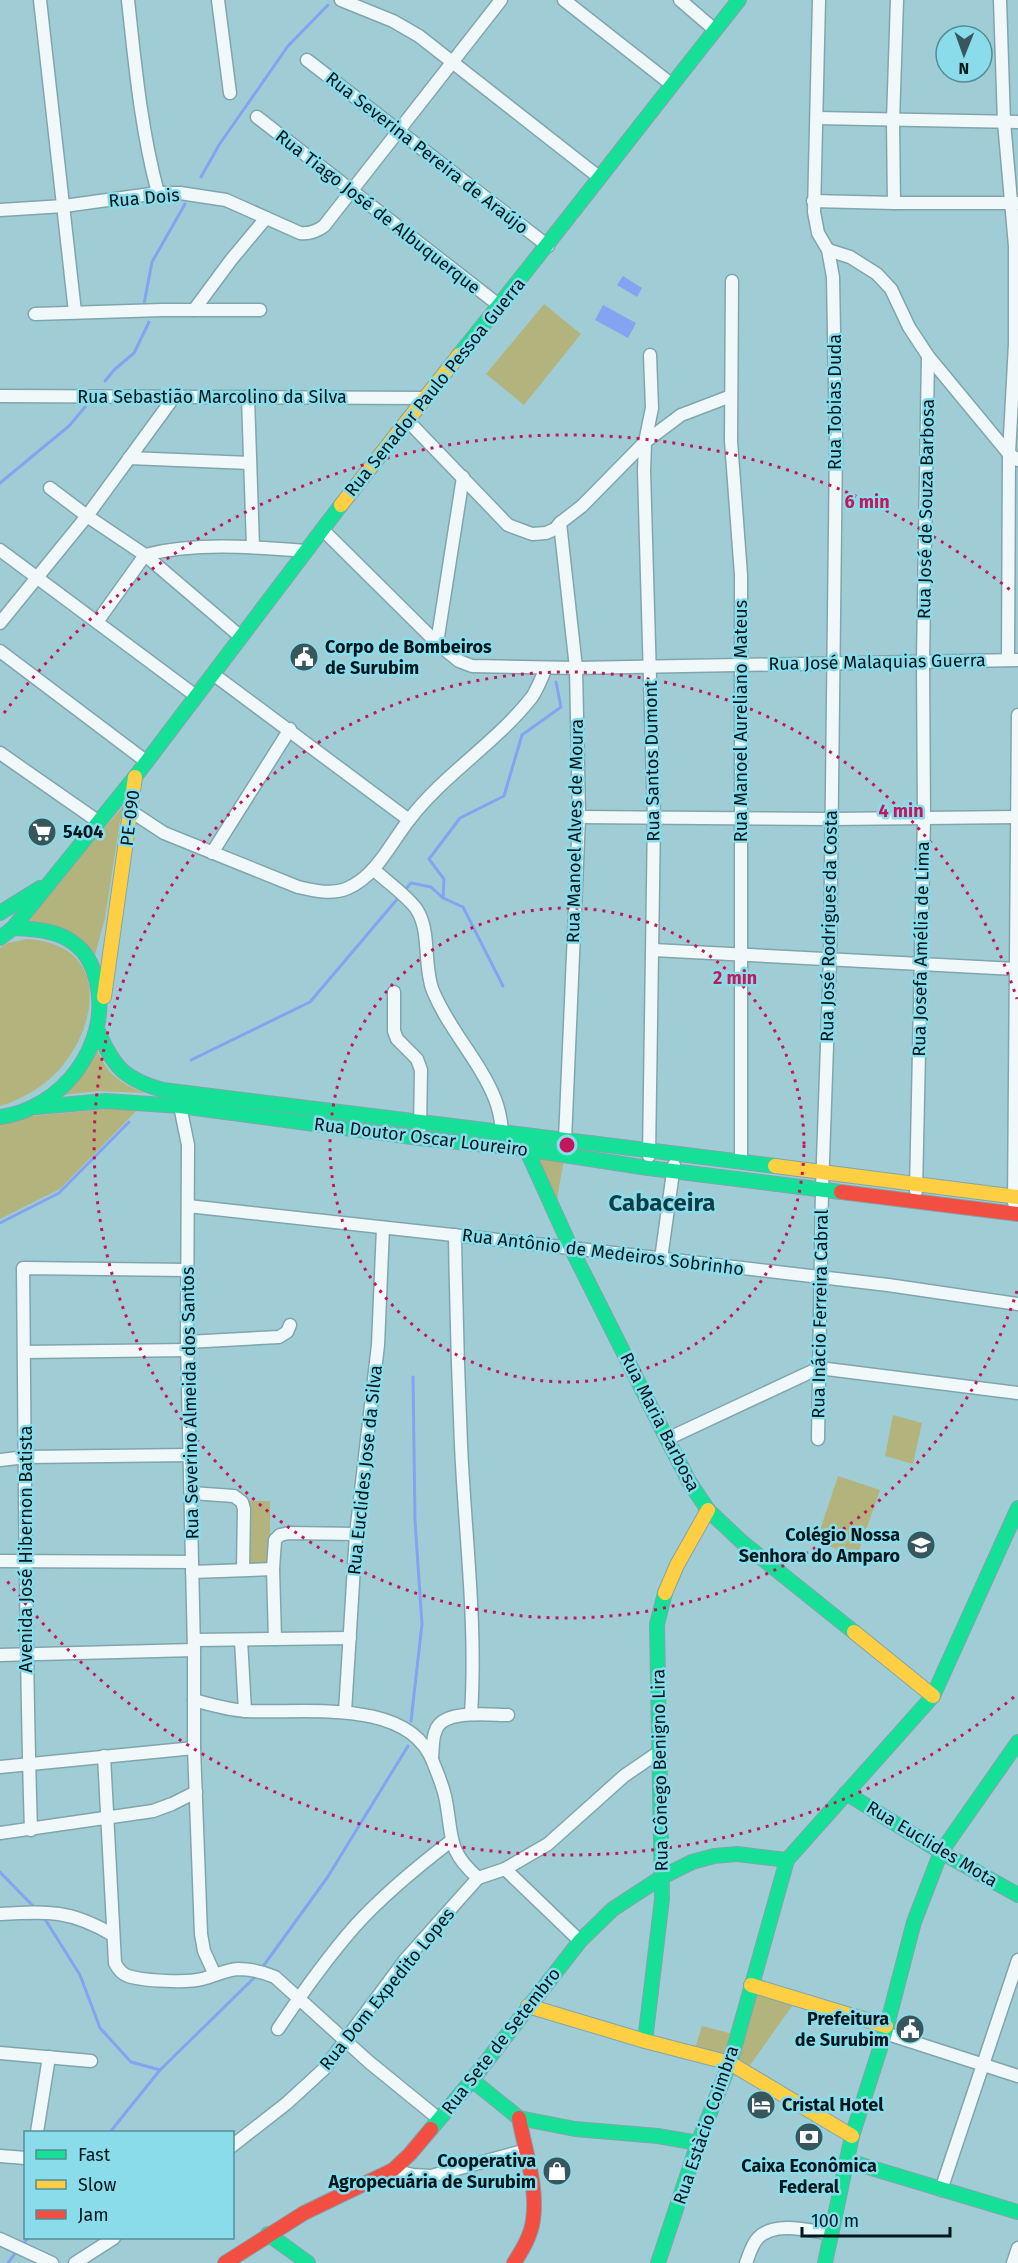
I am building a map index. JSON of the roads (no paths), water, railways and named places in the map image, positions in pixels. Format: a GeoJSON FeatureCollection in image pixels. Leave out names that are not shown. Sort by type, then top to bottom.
{"type":"FeatureCollection","features":[{"type":"Feature","properties":{"kind":"main road","name":"Rua Senador Paulo Pessoa Guerra"},"geometry":{"type":"LineString","coordinates":[[135,777],[322,529],[548,246],[671,84],[739,0]]}},
{"type":"Feature","properties":{"kind":"main road","name":"PE-090"},"geometry":{"type":"LineString","coordinates":[[0,938],[14,928],[135,777]]}},
{"type":"Feature","properties":{"kind":"main road","name":"PE-090"},"geometry":{"type":"LineString","coordinates":[[0,1117],[37,1107],[65,1084],[79,1069],[88,1054],[99,1022],[132,812],[135,777]]}},
{"type":"Feature","properties":{"kind":"main road","name":"PE-090"},"geometry":{"type":"LineString","coordinates":[[0,913],[51,880]]}},
{"type":"Feature","properties":{"kind":"main road","name":"PE-090"},"geometry":{"type":"LineString","coordinates":[[14,928],[35,929],[56,934],[75,944],[90,961],[95,972],[99,1022]]}},
{"type":"Feature","properties":{"kind":"main road","name":"Rua Doutor Oscar Loureiro"},"geometry":{"type":"LineString","coordinates":[[99,1022],[114,1065],[141,1085],[163,1090],[1016,1197]]}},
{"type":"Feature","properties":{"kind":"main road","name":"Rua Doutor Oscar Loureiro"},"geometry":{"type":"LineString","coordinates":[[37,1107],[106,1101],[180,1106],[1016,1214]]}},
{"type":"Feature","properties":{"kind":"main road","name":"Rua Maria Barbosa"},"geometry":{"type":"LineString","coordinates":[[520,1134],[571,1248],[690,1483],[708,1510],[743,1543],[933,1696]]}},
{"type":"Feature","properties":{"kind":"main road"},"geometry":{"type":"LineString","coordinates":[[787,1860],[933,1696],[1018,1508]]}},
{"type":"Feature","properties":{"kind":"main road","name":"Rua Cônego Benigno Lira"},"geometry":{"type":"LineString","coordinates":[[645,2041],[658,1944],[662,1877],[657,1624],[659,1610],[668,1585],[708,1510]]}},
{"type":"Feature","properties":{"kind":"main road"},"geometry":{"type":"LineString","coordinates":[[825,2263],[852,2136],[886,2030],[914,1922],[941,1852],[1018,1742]]}},
{"type":"Feature","properties":{"kind":"main road","name":"Rua Euclides Mota"},"geometry":{"type":"LineString","coordinates":[[846,1793],[941,1852],[1018,1895]]}},
{"type":"Feature","properties":{"kind":"main road","name":"Rua Sete de Setembro"},"geometry":{"type":"LineString","coordinates":[[225,2263],[268,2234],[335,2197],[393,2170],[410,2154],[472,2080],[580,1941],[613,1909],[662,1877],[692,1862],[714,1856],[737,1854],[787,1860]]}},
{"type":"Feature","properties":{"kind":"main road","name":"Rua Estàcio Coimbra"},"geometry":{"type":"LineString","coordinates":[[658,2263],[698,2143],[730,2063],[787,1860]]}},
{"type":"Feature","properties":{"kind":"main road"},"geometry":{"type":"LineString","coordinates":[[751,1985],[886,2030]]}},
{"type":"Feature","properties":{"kind":"main road"},"geometry":{"type":"LineString","coordinates":[[528,2006],[645,2041],[730,2063],[852,2136]]}},
{"type":"Feature","properties":{"kind":"main road"},"geometry":{"type":"LineString","coordinates":[[472,2080],[519,2118],[575,2129],[658,2136],[698,2143]]}},
{"type":"Feature","properties":{"kind":"main road"},"geometry":{"type":"LineString","coordinates":[[514,2263],[526,2242],[532,2221],[532,2196],[519,2118]]}},
{"type":"Feature","properties":{"kind":"main road"},"geometry":{"type":"LineString","coordinates":[[848,2161],[1018,2212]]}},
{"type":"Feature","properties":{"kind":"main road"},"geometry":{"type":"LineString","coordinates":[[268,2234],[308,2263]]}},
{"type":"Feature","properties":{"kind":"street"},"geometry":{"type":"LineString","coordinates":[[39,0],[75,312]]}},
{"type":"Feature","properties":{"kind":"street"},"geometry":{"type":"LineString","coordinates":[[128,0],[145,135],[158,193]]}},
{"type":"Feature","properties":{"kind":"street"},"geometry":{"type":"LineString","coordinates":[[218,0],[230,93]]}},
{"type":"Feature","properties":{"kind":"street"},"geometry":{"type":"LineString","coordinates":[[341,0],[402,26],[419,36],[600,178]]}},
{"type":"Feature","properties":{"kind":"street"},"geometry":{"type":"LineString","coordinates":[[350,190],[501,0]]}},
{"type":"Feature","properties":{"kind":"street"},"geometry":{"type":"LineString","coordinates":[[564,0],[671,84]]}},
{"type":"Feature","properties":{"kind":"street"},"geometry":{"type":"LineString","coordinates":[[680,0],[715,30]]}},
{"type":"Feature","properties":{"kind":"street","name":"Rua Tobias Duda"},"geometry":{"type":"LineString","coordinates":[[819,0],[813,201],[815,224],[828,250],[833,277],[836,443],[832,663]]}},
{"type":"Feature","properties":{"kind":"street"},"geometry":{"type":"LineString","coordinates":[[894,204],[893,121],[897,0]]}},
{"type":"Feature","properties":{"kind":"street"},"geometry":{"type":"LineString","coordinates":[[1000,0],[1004,122],[1017,246],[1017,344],[1013,457],[1013,660]]}},
{"type":"Feature","properties":{"kind":"street","name":"Rua Severina Pereira de Araújo"},"geometry":{"type":"LineString","coordinates":[[307,60],[548,246]]}},
{"type":"Feature","properties":{"kind":"street","name":"Rua Tiago José de Albuquerque"},"geometry":{"type":"LineString","coordinates":[[257,117],[500,306]]}},
{"type":"Feature","properties":{"kind":"street"},"geometry":{"type":"LineString","coordinates":[[817,118],[1018,122]]}},
{"type":"Feature","properties":{"kind":"street","name":"Rua Dois"},"geometry":{"type":"LineString","coordinates":[[0,210],[64,206],[158,193],[210,196],[226,200],[307,234],[324,226],[350,190]]}},
{"type":"Feature","properties":{"kind":"street"},"geometry":{"type":"LineString","coordinates":[[813,201],[894,204],[1014,203]]}},
{"type":"Feature","properties":{"kind":"street"},"geometry":{"type":"LineString","coordinates":[[194,310],[266,218]]}},
{"type":"Feature","properties":{"kind":"street"},"geometry":{"type":"LineString","coordinates":[[828,250],[850,257],[877,274],[891,290],[909,327],[928,356],[1013,457]]}},
{"type":"Feature","properties":{"kind":"street","name":"Rua Manoel Aureliano Mateus"},"geometry":{"type":"LineString","coordinates":[[732,281],[731,441],[741,575],[741,1162]]}},
{"type":"Feature","properties":{"kind":"street"},"geometry":{"type":"LineString","coordinates":[[35,314],[260,310]]}},
{"type":"Feature","properties":{"kind":"street","name":"Rua Santos Dumont"},"geometry":{"type":"LineString","coordinates":[[648,1168],[654,818],[644,503],[645,442],[652,408],[650,355]]}},
{"type":"Feature","properties":{"kind":"street","name":"Rua José de Souza Barbosa"},"geometry":{"type":"LineString","coordinates":[[923,661],[928,356]]}},
{"type":"Feature","properties":{"kind":"street","name":"Rua Sebastião Marcolino da Silva"},"geometry":{"type":"LineString","coordinates":[[0,396],[425,398]]}},
{"type":"Feature","properties":{"kind":"street"},"geometry":{"type":"LineString","coordinates":[[407,420],[508,525],[532,534],[546,533],[555,529],[605,485],[623,463],[645,442],[681,415],[731,396]]}},
{"type":"Feature","properties":{"kind":"street"},"geometry":{"type":"LineString","coordinates":[[0,623],[87,516],[174,397]]}},
{"type":"Feature","properties":{"kind":"street"},"geometry":{"type":"LineString","coordinates":[[248,397],[253,548]]}},
{"type":"Feature","properties":{"kind":"street"},"geometry":{"type":"LineString","coordinates":[[129,458],[250,463]]}},
{"type":"Feature","properties":{"kind":"street"},"geometry":{"type":"LineString","coordinates":[[437,644],[463,477]]}},
{"type":"Feature","properties":{"kind":"street"},"geometry":{"type":"LineString","coordinates":[[50,488],[145,555],[241,637]]}},
{"type":"Feature","properties":{"kind":"street","name":"Rua Manoel Alves de Moura"},"geometry":{"type":"LineString","coordinates":[[560,523],[576,668],[579,817],[565,1140]]}},
{"type":"Feature","properties":{"kind":"street","name":"Rua José Malaquias Guerra"},"geometry":{"type":"LineString","coordinates":[[322,529],[437,644],[459,661],[472,666],[576,668],[1013,660]]}},
{"type":"Feature","properties":{"kind":"street"},"geometry":{"type":"LineString","coordinates":[[97,622],[145,555],[167,549],[253,548],[305,551]]}},
{"type":"Feature","properties":{"kind":"street"},"geometry":{"type":"LineString","coordinates":[[0,550],[196,696]]}},
{"type":"Feature","properties":{"kind":"street"},"geometry":{"type":"LineString","coordinates":[[0,651],[147,762]]}},
{"type":"Feature","properties":{"kind":"street","name":"Rua Josefa Amélia de Lima"},"geometry":{"type":"LineString","coordinates":[[915,1201],[924,818],[923,661]]}},
{"type":"Feature","properties":{"kind":"street","name":"Rua José Rodrigues da Costa"},"geometry":{"type":"LineString","coordinates":[[822,1189],[830,959],[832,663]]}},
{"type":"Feature","properties":{"kind":"street"},"geometry":{"type":"LineString","coordinates":[[132,812],[164,833],[298,888],[320,892],[347,888],[373,869],[409,820],[437,790],[516,715],[534,695],[546,668]]}},
{"type":"Feature","properties":{"kind":"street"},"geometry":{"type":"LineString","coordinates":[[213,674],[290,729],[409,820]]}},
{"type":"Feature","properties":{"kind":"street"},"geometry":{"type":"LineString","coordinates":[[1016,1214],[1018,715]]}},
{"type":"Feature","properties":{"kind":"street"},"geometry":{"type":"LineString","coordinates":[[212,853],[290,729]]}},
{"type":"Feature","properties":{"kind":"street"},"geometry":{"type":"LineString","coordinates":[[0,753],[99,822]]}},
{"type":"Feature","properties":{"kind":"street"},"geometry":{"type":"LineString","coordinates":[[579,817],[831,819],[1017,817]]}},
{"type":"Feature","properties":{"kind":"street"},"geometry":{"type":"LineString","coordinates":[[373,869],[417,909],[425,933],[428,975],[433,991],[442,1010],[487,1081],[496,1101],[502,1131]]}},
{"type":"Feature","properties":{"kind":"street"},"geometry":{"type":"LineString","coordinates":[[653,950],[1016,969]]}},
{"type":"Feature","properties":{"kind":"street"},"geometry":{"type":"LineString","coordinates":[[394,992],[394,1031],[397,1039],[417,1059],[421,1070],[420,1138]]}},
{"type":"Feature","properties":{"kind":"street","name":"Rua Severino Almeida dos Santos"},"geometry":{"type":"LineString","coordinates":[[180,1106],[188,1145],[187,1346],[194,1748],[201,1934],[204,1951],[214,1973]]}},
{"type":"Feature","properties":{"kind":"street"},"geometry":{"type":"LineString","coordinates":[[662,1259],[674,1170],[674,1154]]}},
{"type":"Feature","properties":{"kind":"street","name":"Rua Inácio Ferreira Cabral"},"geometry":{"type":"LineString","coordinates":[[818,1439],[822,1189]]}},
{"type":"Feature","properties":{"kind":"street","name":"Rua Antônio de Medeiros Sobrinho"},"geometry":{"type":"LineString","coordinates":[[188,1206],[822,1277],[1018,1304]]}},
{"type":"Feature","properties":{"kind":"street","name":"Rua Euclides Jose da Silva"},"geometry":{"type":"LineString","coordinates":[[345,1712],[356,1534],[378,1345],[383,1228]]}},
{"type":"Feature","properties":{"kind":"street"},"geometry":{"type":"LineString","coordinates":[[455,1235],[461,1445],[473,1632],[474,1672],[471,1714]]}},
{"type":"Feature","properties":{"kind":"street","name":"Avenida José Hibernon Batista"},"geometry":{"type":"LineString","coordinates":[[31,1830],[26,1654],[26,1457],[22,1268],[188,1270]]}},
{"type":"Feature","properties":{"kind":"street"},"geometry":{"type":"LineString","coordinates":[[24,1352],[187,1346],[279,1336],[287,1332],[290,1325]]}},
{"type":"Feature","properties":{"kind":"street"},"geometry":{"type":"LineString","coordinates":[[667,1439],[819,1368],[1018,1393]]}},
{"type":"Feature","properties":{"kind":"street"},"geometry":{"type":"LineString","coordinates":[[0,1460],[26,1457],[189,1455]]}},
{"type":"Feature","properties":{"kind":"street"},"geometry":{"type":"LineString","coordinates":[[191,1493],[234,1496],[242,1502],[244,1509],[243,1570]]}},
{"type":"Feature","properties":{"kind":"street"},"geometry":{"type":"LineString","coordinates":[[274,1639],[273,1547],[275,1540],[280,1535],[290,1533],[356,1534]]}},
{"type":"Feature","properties":{"kind":"street"},"geometry":{"type":"LineString","coordinates":[[0,1561],[27,1560],[243,1570],[273,1569]]}},
{"type":"Feature","properties":{"kind":"street"},"geometry":{"type":"LineString","coordinates":[[0,1655],[194,1645],[241,1640],[350,1638]]}},
{"type":"Feature","properties":{"kind":"street"},"geometry":{"type":"LineString","coordinates":[[241,1640],[245,1711]]}},
{"type":"Feature","properties":{"kind":"street"},"geometry":{"type":"LineString","coordinates":[[194,1700],[245,1711],[345,1712],[392,1722],[410,1731],[423,1744],[432,1758],[446,1801],[451,1841],[463,1864],[478,1878]]}},
{"type":"Feature","properties":{"kind":"street"},"geometry":{"type":"LineString","coordinates":[[432,1758],[435,1730],[448,1718],[471,1714],[508,1716]]}},
{"type":"Feature","properties":{"kind":"street"},"geometry":{"type":"LineString","coordinates":[[0,1767],[194,1748]]}},
{"type":"Feature","properties":{"kind":"street","name":"Rua Dom Expedito Lopes"},"geometry":{"type":"LineString","coordinates":[[234,2144],[305,2087],[324,2068],[405,1960],[478,1878],[505,1869],[548,1844],[624,1776],[659,1752]]}},
{"type":"Feature","properties":{"kind":"street"},"geometry":{"type":"LineString","coordinates":[[104,1756],[113,1935],[115,1964],[118,1970],[127,1976],[175,1981],[204,1979],[214,1973],[249,1970],[274,1977],[369,2062],[440,2119]]}},
{"type":"Feature","properties":{"kind":"street"},"geometry":{"type":"LineString","coordinates":[[0,1833],[153,1811],[196,1792]]}},
{"type":"Feature","properties":{"kind":"street"},"geometry":{"type":"LineString","coordinates":[[278,2029],[319,1970],[356,1925],[413,1870],[451,1841]]}},
{"type":"Feature","properties":{"kind":"street"},"geometry":{"type":"LineString","coordinates":[[505,1869],[580,1941]]}},
{"type":"Feature","properties":{"kind":"street"},"geometry":{"type":"LineString","coordinates":[[0,1914],[67,1914],[83,1918],[113,1935]]}},
{"type":"Feature","properties":{"kind":"street"},"geometry":{"type":"LineString","coordinates":[[941,2190],[1018,1960]]}},
{"type":"Feature","properties":{"kind":"street"},"geometry":{"type":"LineString","coordinates":[[886,2030],[1018,2076]]}},
{"type":"Feature","properties":{"kind":"street"},"geometry":{"type":"LineString","coordinates":[[0,2053],[91,2061]]}},
{"type":"Feature","properties":{"kind":"street"},"geometry":{"type":"LineString","coordinates":[[37,2131],[49,2057]]}},
{"type":"Feature","properties":{"kind":"street"},"geometry":{"type":"LineString","coordinates":[[393,2170],[413,2175],[431,2176],[524,2151]]}},
{"type":"Feature","properties":{"kind":"street"},"geometry":{"type":"LineString","coordinates":[[0,2156],[24,2158]]}},
{"type":"Feature","properties":{"kind":"street"},"geometry":{"type":"LineString","coordinates":[[746,2263],[758,2238],[775,2229],[832,2234]]}},
{"type":"Feature","properties":{"kind":"street"},"geometry":{"type":"LineString","coordinates":[[75,2263],[112,2239]]}},
{"type":"Feature","properties":{"kind":"street"},"geometry":{"type":"LineString","coordinates":[[4,2241],[52,2263]]}},
{"type":"Feature","properties":{"kind":"street"},"geometry":{"type":"LineString","coordinates":[[1013,2263],[1018,2248]]}},
{"type":"Feature","properties":{"kind":"water"},"geometry":{"type":"Polygon","coordinates":[[[623,276],[642,288],[637,297],[617,285],[623,276]]]}},
{"type":"Feature","properties":{"kind":"water"},"geometry":{"type":"Polygon","coordinates":[[[603,305],[636,323],[628,338],[595,320],[603,305]]]}},
{"type":"Feature","properties":{"kind":"waterway"},"geometry":{"type":"LineString","coordinates":[[201,177],[219,145],[288,46],[328,5]]}},
{"type":"Feature","properties":{"kind":"waterway"},"geometry":{"type":"LineString","coordinates":[[144,304],[152,262],[185,204]]}},
{"type":"Feature","properties":{"kind":"waterway"},"geometry":{"type":"LineString","coordinates":[[105,381],[134,353],[149,322]]}},
{"type":"Feature","properties":{"kind":"waterway"},"geometry":{"type":"LineString","coordinates":[[0,483],[69,426],[85,407]]}},
{"type":"Feature","properties":{"kind":"waterway"},"geometry":{"type":"LineString","coordinates":[[403,892],[411,883],[431,887],[443,898],[444,879],[429,859],[460,818],[504,796],[522,735],[561,707],[556,682]]}},
{"type":"Feature","properties":{"kind":"waterway"},"geometry":{"type":"LineString","coordinates":[[191,1060],[310,1002],[399,897]]}},
{"type":"Feature","properties":{"kind":"waterway"},"geometry":{"type":"LineString","coordinates":[[443,898],[463,907],[503,986]]}},
{"type":"Feature","properties":{"kind":"waterway"},"geometry":{"type":"LineString","coordinates":[[0,1223],[59,1193],[129,1122]]}},
{"type":"Feature","properties":{"kind":"waterway"},"geometry":{"type":"LineString","coordinates":[[411,1721],[422,1624],[415,1521],[413,1377]]}},
{"type":"Feature","properties":{"kind":"waterway"},"geometry":{"type":"LineString","coordinates":[[264,1965],[327,1878],[408,1746]]}},
{"type":"Feature","properties":{"kind":"waterway"},"geometry":{"type":"LineString","coordinates":[[0,1872],[35,1908]]}},
{"type":"Feature","properties":{"kind":"waterway"},"geometry":{"type":"LineString","coordinates":[[43,1916],[80,1975],[100,2028],[131,2062],[160,2070]]}},
{"type":"Feature","properties":{"kind":"waterway"},"geometry":{"type":"LineString","coordinates":[[111,2131],[160,2070],[255,1977]]}},
{"type":"Feature","properties":{"kind":"waterway"},"geometry":{"type":"LineString","coordinates":[[21,2246],[27,2239]]}},
{"type":"Feature","properties":{"kind":"waterway"},"geometry":{"type":"LineString","coordinates":[[8,2263],[17,2251]]}},
{"type":"Feature","properties":{"kind":"place","name":"Corpo de Bombeiros de Surubim"},"geometry":{"type":"Point","coordinates":[304,657]}},
{"type":"Feature","properties":{"kind":"place","name":"5404"},"geometry":{"type":"Point","coordinates":[42,832]}},
{"type":"Feature","properties":{"kind":"place","name":"Colégio Nossa Senhora do Amparo"},"geometry":{"type":"Point","coordinates":[921,1545]}},
{"type":"Feature","properties":{"kind":"place","name":"Prefeitura de Surubim"},"geometry":{"type":"Point","coordinates":[910,2029]}},
{"type":"Feature","properties":{"kind":"place","name":"Cristal Hotel"},"geometry":{"type":"Point","coordinates":[761,2105]}},
{"type":"Feature","properties":{"kind":"place","name":"Caixa Econômica Federal"},"geometry":{"type":"Point","coordinates":[809,2137]}},
{"type":"Feature","properties":{"kind":"place","name":"Cooperativa Agropecuária de Surubim"},"geometry":{"type":"Point","coordinates":[557,2171]}},
{"type":"Feature","properties":{"kind":"district","name":"Cabaceira"},"geometry":{"type":"Point","coordinates":[662,1203]}}]}
